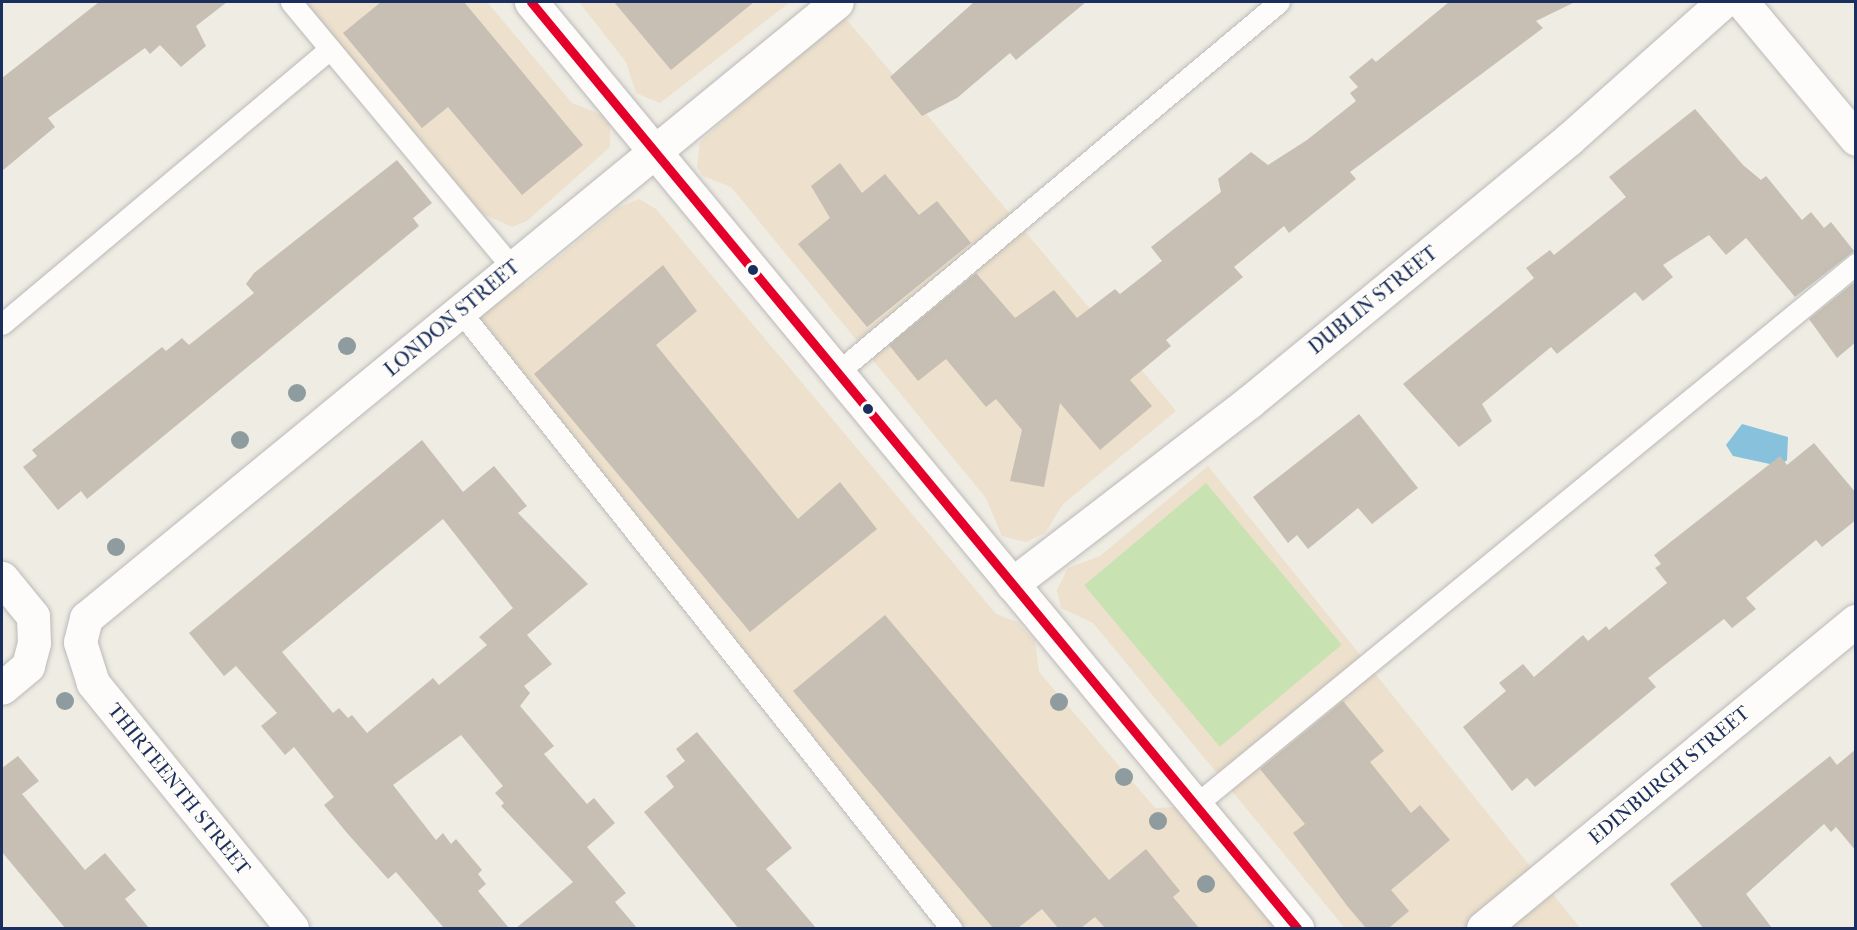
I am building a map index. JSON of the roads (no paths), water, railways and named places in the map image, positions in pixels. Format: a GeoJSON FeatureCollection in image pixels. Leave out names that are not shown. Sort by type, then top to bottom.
{"type":"FeatureCollection","features":[{"type":"Feature","properties":{"kind":"street"},"geometry":{"type":"LineString","coordinates":[[531,2],[839,371],[1194,806],[1297,928]]}},
{"type":"Feature","properties":{"kind":"street","name":"LONDON STREET"},"geometry":{"type":"LineString","coordinates":[[80,642],[86,618],[513,268],[654,148],[837,2]]}},
{"type":"Feature","properties":{"kind":"street","name":"DUBLIN STREET"},"geometry":{"type":"LineString","coordinates":[[1012,584],[1249,402],[1569,139],[1723,2]]}},
{"type":"Feature","properties":{"kind":"street"},"geometry":{"type":"LineString","coordinates":[[1742,2],[1856,138]]}},
{"type":"Feature","properties":{"kind":"street"},"geometry":{"type":"LineString","coordinates":[[2,578],[33,616],[34,643],[28,666],[2,688]]}},
{"type":"Feature","properties":{"kind":"street","name":"EDINBURGH STREET"},"geometry":{"type":"LineString","coordinates":[[1483,928],[1856,621]]}},
{"type":"Feature","properties":{"kind":"street","name":"THIRTEENTH STREET"},"geometry":{"type":"LineString","coordinates":[[80,642],[93,683],[292,928]]}},
{"type":"Feature","properties":{"kind":"lane"},"geometry":{"type":"LineString","coordinates":[[291,2],[513,268]]}},
{"type":"Feature","properties":{"kind":"lane"},"geometry":{"type":"LineString","coordinates":[[839,371],[1279,2]]}},
{"type":"Feature","properties":{"kind":"lane"},"geometry":{"type":"LineString","coordinates":[[2,324],[330,49]]}},
{"type":"Feature","properties":{"kind":"lane"},"geometry":{"type":"LineString","coordinates":[[1194,806],[1856,264]]}},
{"type":"Feature","properties":{"kind":"lane"},"geometry":{"type":"LineString","coordinates":[[460,311],[951,928]]}},
{"type":"Feature","properties":{"kind":"water"},"geometry":{"type":"Polygon","coordinates":[[[1742,424],[1788,437],[1787,460],[1779,466],[1733,456],[1726,445],[1742,424]]]}}]}
